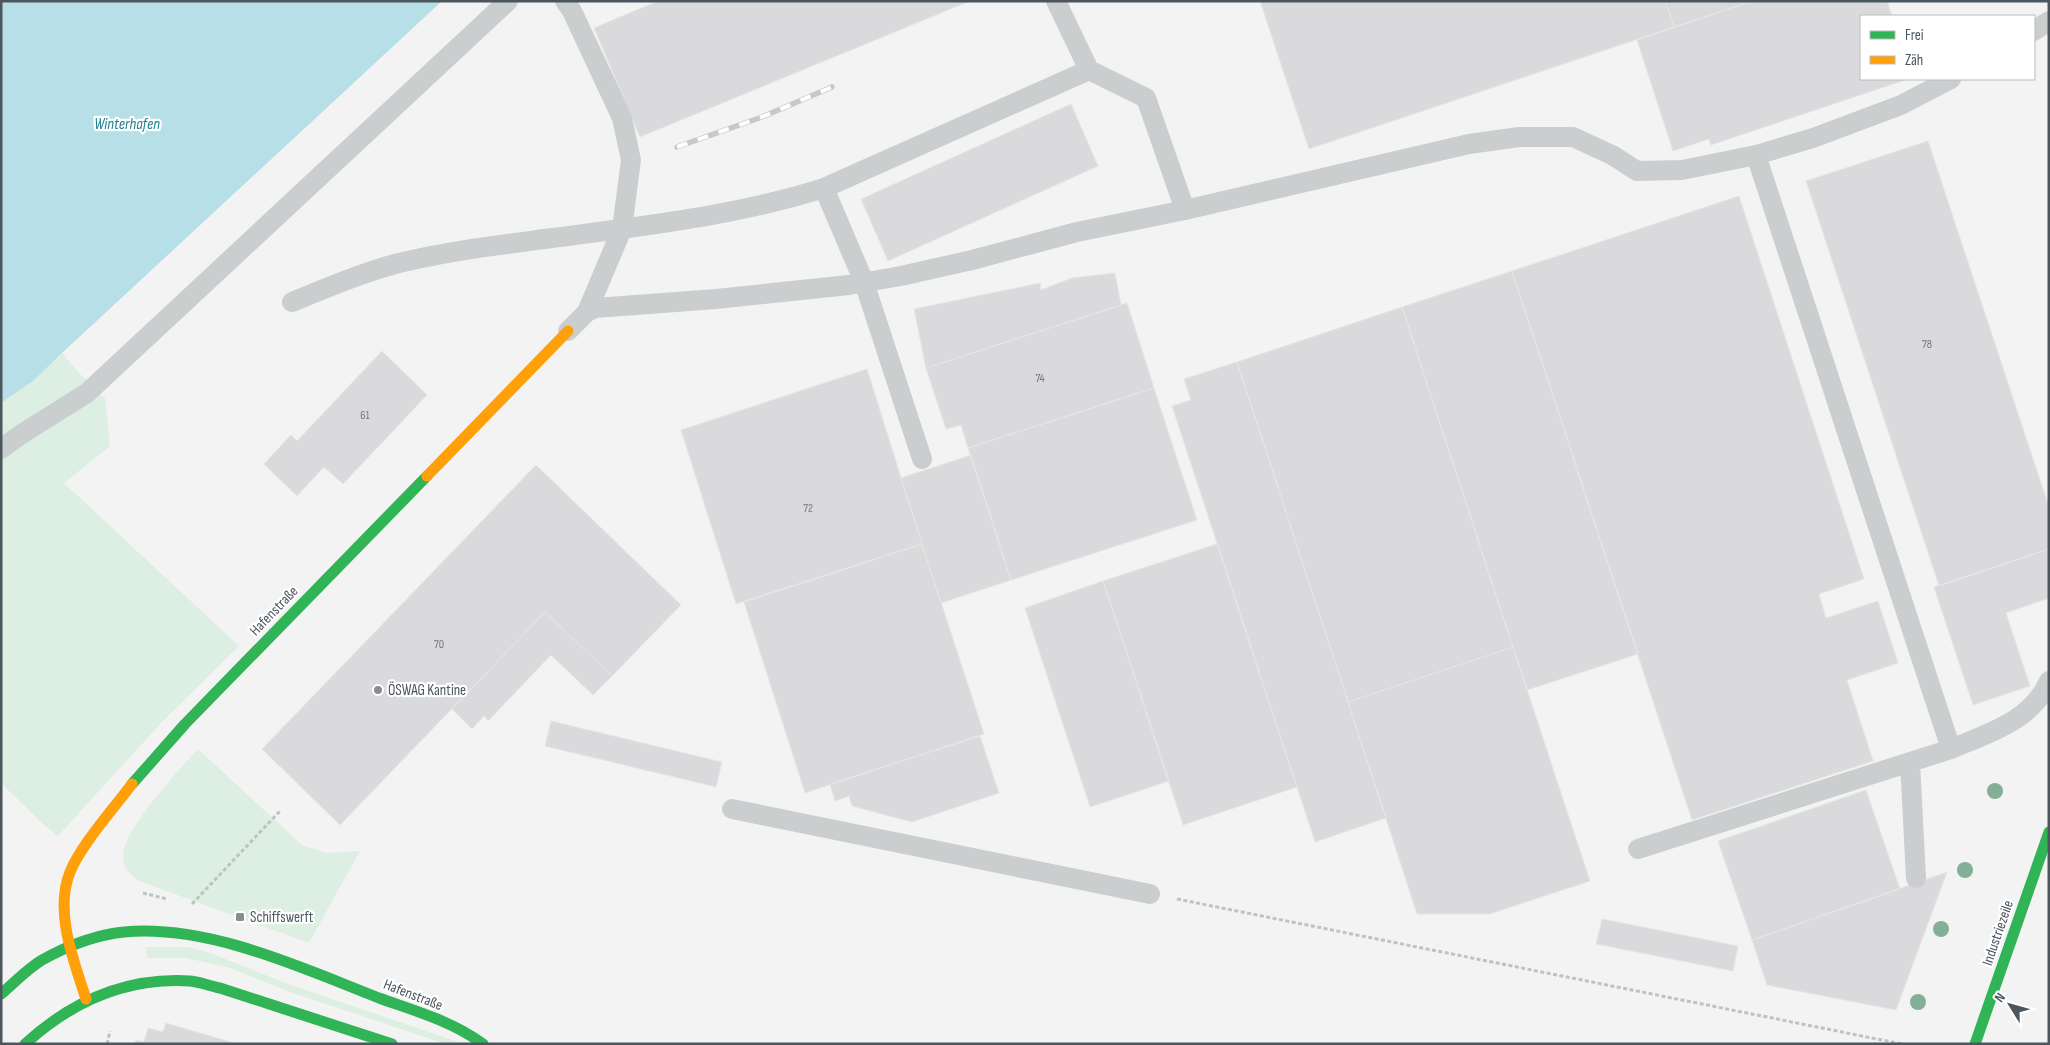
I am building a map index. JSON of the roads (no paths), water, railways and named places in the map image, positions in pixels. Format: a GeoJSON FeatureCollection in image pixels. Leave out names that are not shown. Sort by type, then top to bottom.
{"type":"FeatureCollection","features":[{"type":"Feature","properties":{"kind":"street","name":"Hafenstraße"},"geometry":{"type":"LineString","coordinates":[[86,999],[69,946],[65,917],[65,896],[70,872],[84,848],[136,778],[192,717],[568,331]]}},
{"type":"Feature","properties":{"kind":"street","name":"Industriezeile"},"geometry":{"type":"LineString","coordinates":[[1975,1044],[2049,832]]}},
{"type":"Feature","properties":{"kind":"street","name":"Hafenstraße"},"geometry":{"type":"LineString","coordinates":[[1,994],[29,969],[69,946],[104,934],[162,931],[214,940],[305,970],[457,1027],[483,1044]]}},
{"type":"Feature","properties":{"kind":"street"},"geometry":{"type":"LineString","coordinates":[[25,1044],[55,1017],[86,999],[133,986],[191,981],[220,988],[392,1044]]}},
{"type":"Feature","properties":{"kind":"lane"},"geometry":{"type":"LineString","coordinates":[[1,449],[20,435],[87,394],[508,1]]}},
{"type":"Feature","properties":{"kind":"lane"},"geometry":{"type":"LineString","coordinates":[[565,1],[572,11],[622,118],[631,160],[622,229],[587,312],[568,331]]}},
{"type":"Feature","properties":{"kind":"lane"},"geometry":{"type":"LineString","coordinates":[[1056,1],[1089,70],[1146,98],[1185,210]]}},
{"type":"Feature","properties":{"kind":"lane"},"geometry":{"type":"LineString","coordinates":[[2035,30],[2049,21]]}},
{"type":"Feature","properties":{"kind":"lane"},"geometry":{"type":"LineString","coordinates":[[292,302],[344,280],[396,264],[460,250],[706,217],[764,205],[824,188],[1089,70]]}},
{"type":"Feature","properties":{"kind":"lane"},"geometry":{"type":"LineString","coordinates":[[587,312],[606,307],[716,299],[864,282],[972,260],[1077,232],[1185,210],[1469,144],[1519,137],[1573,137],[1612,155],[1638,171],[1682,170],[1756,155],[1856,123],[1900,105],[1949,80]]}},
{"type":"Feature","properties":{"kind":"lane"},"geometry":{"type":"LineString","coordinates":[[1756,155],[1951,748]]}},
{"type":"Feature","properties":{"kind":"lane"},"geometry":{"type":"LineString","coordinates":[[824,188],[864,282],[922,460]]}},
{"type":"Feature","properties":{"kind":"lane"},"geometry":{"type":"LineString","coordinates":[[1638,849],[1951,748],[2017,719],[2032,707],[2046,689],[2049,681]]}},
{"type":"Feature","properties":{"kind":"lane"},"geometry":{"type":"LineString","coordinates":[[1910,762],[1916,878]]}},
{"type":"Feature","properties":{"kind":"lane"},"geometry":{"type":"LineString","coordinates":[[732,809],[1150,894]]}},
{"type":"Feature","properties":{"kind":"water","name":"Winterhafen"},"geometry":{"type":"Polygon","coordinates":[[[1,1],[442,1],[33,381],[1,403],[1,1]]]}},
{"type":"Feature","properties":{"kind":"railway"},"geometry":{"type":"LineString","coordinates":[[677,147],[762,117],[832,87]]}},
{"type":"Feature","properties":{"kind":"place","name":"ÖSWAG Kantine"},"geometry":{"type":"Point","coordinates":[378,690]}},
{"type":"Feature","properties":{"kind":"place","name":"Schiffswerft"},"geometry":{"type":"Point","coordinates":[240,917]}}]}
